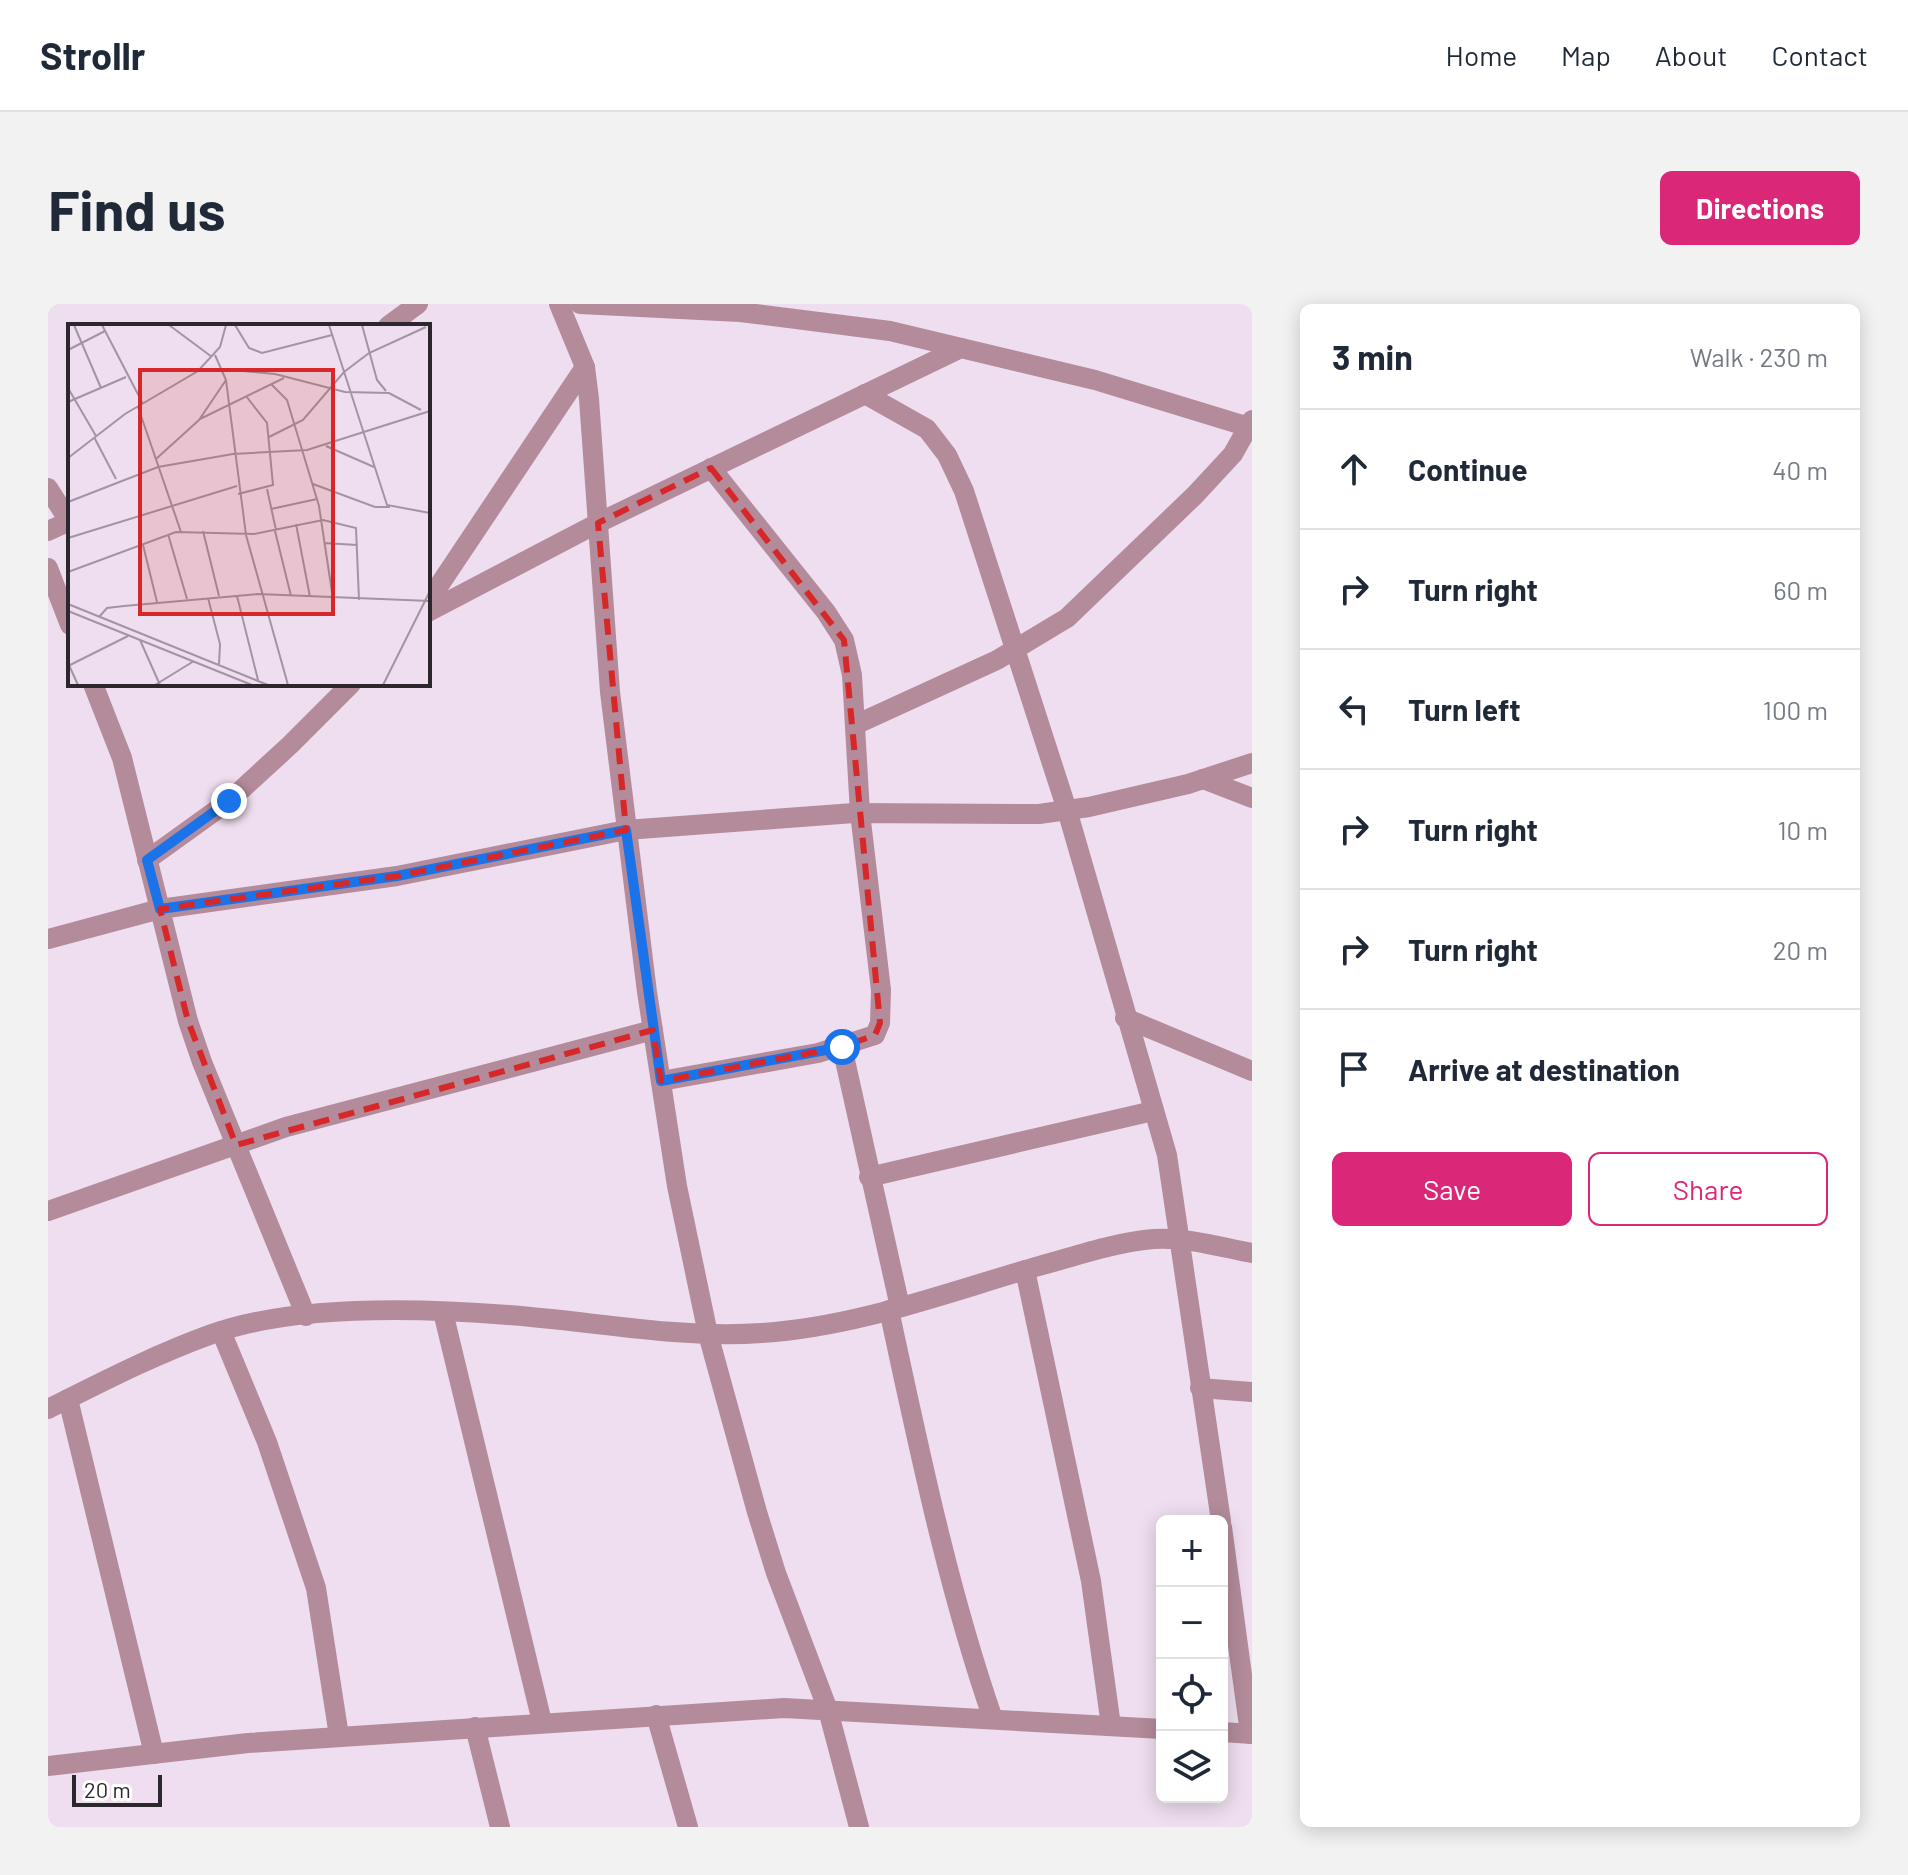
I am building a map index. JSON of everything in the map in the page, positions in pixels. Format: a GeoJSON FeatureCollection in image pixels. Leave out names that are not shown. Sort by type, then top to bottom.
{"type":"FeatureCollection","features":[{"type":"Feature","properties":{"kind":"street"},"geometry":{"type":"LineString","coordinates":[[391,324],[418,304]]}},
{"type":"Feature","properties":{"kind":"street"},"geometry":{"type":"LineString","coordinates":[[559,304],[585,367],[610,692],[653,1030],[677,1186],[708,1334],[776,1573],[828,1710],[859,1827]]}},
{"type":"Feature","properties":{"kind":"street"},"geometry":{"type":"LineString","coordinates":[[580,304],[740,312],[890,331],[1095,380],[1250,425],[1233,454],[1185,505],[1067,618],[1016,650],[855,725]]}},
{"type":"Feature","properties":{"kind":"street"},"geometry":{"type":"LineString","coordinates":[[430,611],[598,523],[961,348]]}},
{"type":"Feature","properties":{"kind":"street"},"geometry":{"type":"LineString","coordinates":[[430,599],[585,367]]}},
{"type":"Feature","properties":{"kind":"street"},"geometry":{"type":"LineString","coordinates":[[865,394],[927,429],[947,455],[964,491],[1067,810],[1167,1155],[1220,1515]]}},
{"type":"Feature","properties":{"kind":"street"},"geometry":{"type":"LineString","coordinates":[[661,1081],[842,1047],[875,1035],[880,1023],[881,990],[860,813],[852,675],[844,640],[826,612],[711,468]]}},
{"type":"Feature","properties":{"kind":"street"},"geometry":{"type":"LineString","coordinates":[[48,488],[68,518]]}},
{"type":"Feature","properties":{"kind":"street"},"geometry":{"type":"LineString","coordinates":[[48,531],[68,522]]}},
{"type":"Feature","properties":{"kind":"street"},"geometry":{"type":"LineString","coordinates":[[48,568],[68,620]]}},
{"type":"Feature","properties":{"kind":"street"},"geometry":{"type":"LineString","coordinates":[[94,686],[122,758],[188,1021],[306,1316]]}},
{"type":"Feature","properties":{"kind":"street"},"geometry":{"type":"LineString","coordinates":[[147,860],[229,801],[349,686]]}},
{"type":"Feature","properties":{"kind":"street"},"geometry":{"type":"LineString","coordinates":[[48,939],[160,909],[427,871],[626,830],[860,813],[1039,814],[1203,779],[1252,763]]}},
{"type":"Feature","properties":{"kind":"street"},"geometry":{"type":"LineString","coordinates":[[1203,779],[1252,798]]}},
{"type":"Feature","properties":{"kind":"street"},"geometry":{"type":"LineString","coordinates":[[1125,1018],[1252,1071]]}},
{"type":"Feature","properties":{"kind":"street"},"geometry":{"type":"LineString","coordinates":[[48,1211],[286,1127],[653,1030]]}},
{"type":"Feature","properties":{"kind":"street"},"geometry":{"type":"LineString","coordinates":[[842,1047],[938,1534],[972,1657],[993,1719]]}},
{"type":"Feature","properties":{"kind":"street"},"geometry":{"type":"LineString","coordinates":[[869,1177],[1153,1111]]}},
{"type":"Feature","properties":{"kind":"street"},"geometry":{"type":"LineString","coordinates":[[48,1409],[131,1368],[221,1331],[273,1319],[375,1310],[506,1315],[708,1334],[763,1333],[856,1319],[1091,1251],[1153,1239],[1194,1241],[1252,1253]]}},
{"type":"Feature","properties":{"kind":"street"},"geometry":{"type":"LineString","coordinates":[[1025,1270],[1091,1581],[1111,1726]]}},
{"type":"Feature","properties":{"kind":"street"},"geometry":{"type":"LineString","coordinates":[[443,1312],[542,1722]]}},
{"type":"Feature","properties":{"kind":"street"},"geometry":{"type":"LineString","coordinates":[[221,1331],[267,1442],[316,1588],[339,1736]]}},
{"type":"Feature","properties":{"kind":"street"},"geometry":{"type":"LineString","coordinates":[[1200,1388],[1252,1392]]}},
{"type":"Feature","properties":{"kind":"street"},"geometry":{"type":"LineString","coordinates":[[68,1399],[154,1754]]}},
{"type":"Feature","properties":{"kind":"street"},"geometry":{"type":"LineString","coordinates":[[1228,1570],[1251,1734],[1228,1732]]}},
{"type":"Feature","properties":{"kind":"street"},"geometry":{"type":"LineString","coordinates":[[48,1766],[339,1736],[784,1708],[1156,1729]]}},
{"type":"Feature","properties":{"kind":"street"},"geometry":{"type":"LineString","coordinates":[[656,1715],[688,1827]]}},
{"type":"Feature","properties":{"kind":"street"},"geometry":{"type":"LineString","coordinates":[[475,1727],[500,1827]]}},
{"type":"Feature","properties":{"kind":"highlighted area"},"geometry":{"type":"Polygon","coordinates":[[[711,468],[844,640],[880,1023],[875,1035],[842,1047],[661,1081],[653,1030],[236,1145],[188,1021],[160,909],[397,876],[626,830],[598,523],[711,468]]]}},
{"type":"Feature","properties":{"kind":"route"},"geometry":{"type":"LineString","coordinates":[[229,801],[147,860],[160,909],[456,866],[626,830],[661,1081],[842,1047]]}}]}
